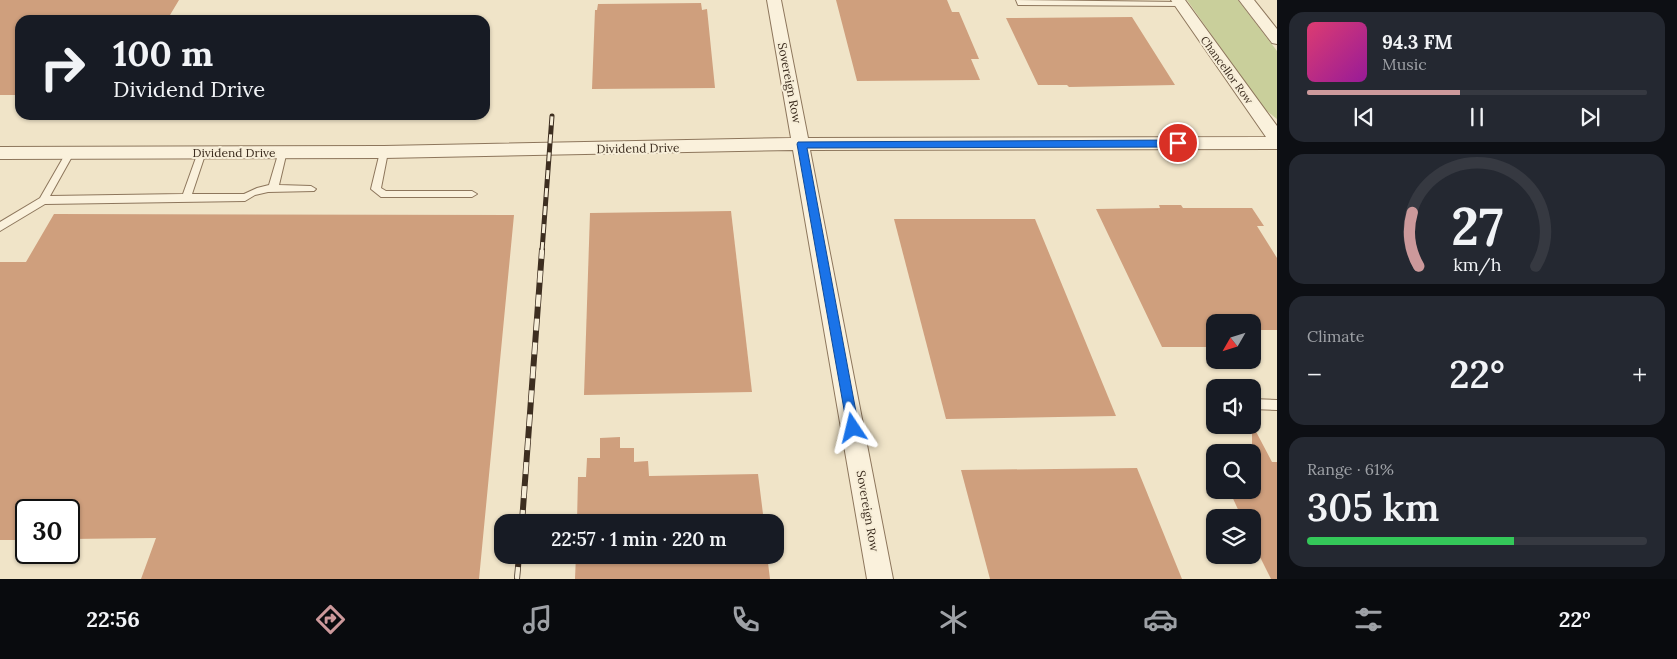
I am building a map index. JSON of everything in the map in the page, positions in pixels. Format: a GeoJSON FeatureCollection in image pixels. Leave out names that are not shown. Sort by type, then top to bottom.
{"type":"FeatureCollection","features":[{"type":"Feature","properties":{"kind":"street","name":"Sovereign Row"},"geometry":{"type":"LineString","coordinates":[[774,0],[802,144],[880,579]]}},
{"type":"Feature","properties":{"kind":"street"},"geometry":{"type":"LineString","coordinates":[[1246,0],[1277,39]]}},
{"type":"Feature","properties":{"kind":"street","name":"Chancellor Row"},"geometry":{"type":"LineString","coordinates":[[1179,2],[1277,139]]}},
{"type":"Feature","properties":{"kind":"street","name":"Dividend Drive"},"geometry":{"type":"LineString","coordinates":[[0,153],[384,152],[802,144],[1277,143]]}},
{"type":"Feature","properties":{"kind":"lane"},"geometry":{"type":"LineString","coordinates":[[1020,0],[1021,3],[1179,2]]}},
{"type":"Feature","properties":{"kind":"lane"},"geometry":{"type":"LineString","coordinates":[[273,189],[283,151]]}},
{"type":"Feature","properties":{"kind":"lane"},"geometry":{"type":"LineString","coordinates":[[0,227],[43,200],[70,152]]}},
{"type":"Feature","properties":{"kind":"lane"},"geometry":{"type":"LineString","coordinates":[[186,198],[202,152]]}},
{"type":"Feature","properties":{"kind":"lane"},"geometry":{"type":"LineString","coordinates":[[384,152],[376,189],[379,193],[384,195],[472,194]]}},
{"type":"Feature","properties":{"kind":"lane"},"geometry":{"type":"LineString","coordinates":[[43,200],[245,197],[254,191],[312,189]]}},
{"type":"Feature","properties":{"kind":"lane"},"geometry":{"type":"LineString","coordinates":[[1261,404],[1277,405]]}},
{"type":"Feature","properties":{"kind":"green space"},"geometry":{"type":"Polygon","coordinates":[[[1187,0],[1238,0],[1277,51],[1277,119],[1263,108],[1187,0]]]}},
{"type":"Feature","properties":{"kind":"building"},"geometry":{"type":"Polygon","coordinates":[[[0,0],[179,0],[170,15],[15,15],[15,95],[0,95],[0,0]]]}},
{"type":"Feature","properties":{"kind":"building"},"geometry":{"type":"Polygon","coordinates":[[[836,0],[947,0],[952,12],[959,12],[979,59],[971,59],[980,80],[857,81],[836,0]]]}},
{"type":"Feature","properties":{"kind":"building"},"geometry":{"type":"Polygon","coordinates":[[[701,3],[702,10],[707,9],[715,88],[592,89],[595,10],[597,10],[598,4],[701,3]]]}},
{"type":"Feature","properties":{"kind":"building"},"geometry":{"type":"Polygon","coordinates":[[[1132,17],[1175,85],[1069,87],[1067,85],[1038,85],[1006,18],[1132,17]]]}},
{"type":"Feature","properties":{"kind":"building"},"geometry":{"type":"Polygon","coordinates":[[[1159,205],[1181,205],[1183,208],[1252,208],[1264,226],[1257,226],[1277,258],[1277,330],[1261,330],[1261,314],[1206,314],[1206,347],[1162,347],[1096,209],[1160,208],[1159,205]]]}},
{"type":"Feature","properties":{"kind":"building"},"geometry":{"type":"Polygon","coordinates":[[[731,211],[752,392],[584,395],[590,213],[731,211]]]}},
{"type":"Feature","properties":{"kind":"building"},"geometry":{"type":"Polygon","coordinates":[[[54,214],[514,215],[479,579],[141,579],[156,538],[80,539],[80,499],[15,499],[15,540],[0,540],[0,262],[26,262],[54,214]]]}},
{"type":"Feature","properties":{"kind":"building"},"geometry":{"type":"Polygon","coordinates":[[[894,219],[1035,219],[1116,416],[946,419],[894,219]]]}},
{"type":"Feature","properties":{"kind":"building"},"geometry":{"type":"Polygon","coordinates":[[[1252,434],[1257,434],[1272,462],[1277,462],[1277,579],[1271,579],[1261,559],[1261,509],[1238,509],[1233,499],[1261,499],[1261,444],[1252,444],[1252,434]]]}},
{"type":"Feature","properties":{"kind":"building"},"geometry":{"type":"Polygon","coordinates":[[[620,437],[620,448],[634,448],[634,462],[648,461],[649,476],[758,474],[763,514],[577,514],[578,477],[586,477],[587,458],[600,458],[600,438],[620,437]]]}},
{"type":"Feature","properties":{"kind":"building"},"geometry":{"type":"Polygon","coordinates":[[[1137,468],[1182,579],[990,579],[961,470],[1137,468]]]}},
{"type":"Feature","properties":{"kind":"building"},"geometry":{"type":"Polygon","coordinates":[[[576,564],[768,564],[770,579],[575,579],[576,564]]]}},
{"type":"Feature","properties":{"kind":"railway"},"geometry":{"type":"LineString","coordinates":[[542,251],[552,116]]}},
{"type":"Feature","properties":{"kind":"railway"},"geometry":{"type":"LineString","coordinates":[[523,514],[542,250]]}},
{"type":"Feature","properties":{"kind":"railway"},"geometry":{"type":"LineString","coordinates":[[517,579],[518,564]]}},
{"type":"Feature","properties":{"kind":"route"},"geometry":{"type":"LineString","coordinates":[[853,428],[802,144],[1178,143]]}}]}
